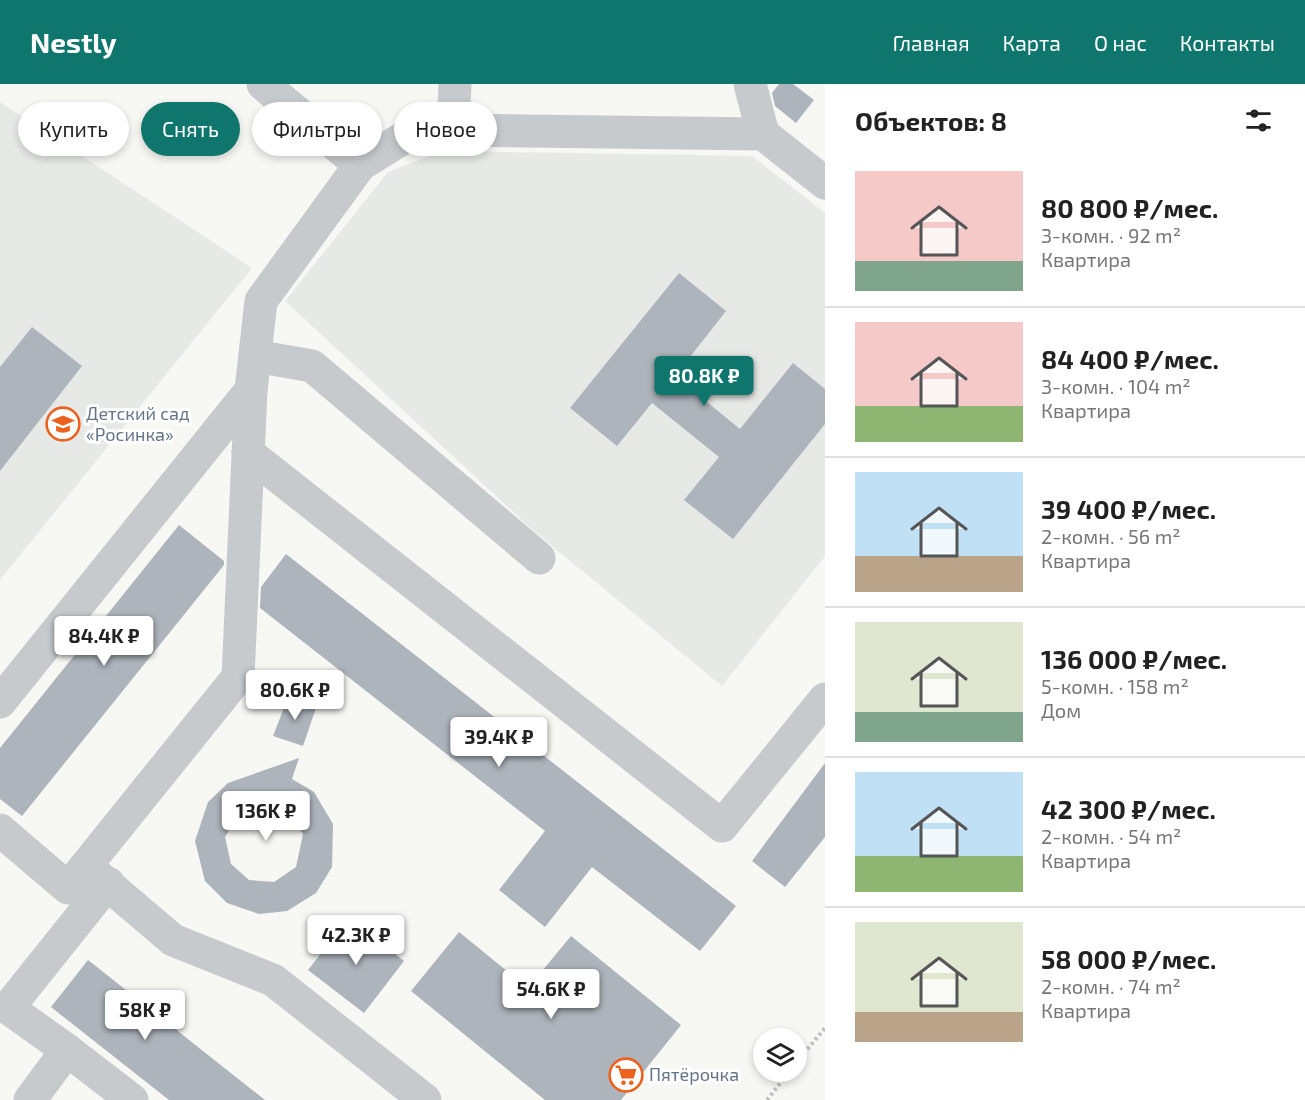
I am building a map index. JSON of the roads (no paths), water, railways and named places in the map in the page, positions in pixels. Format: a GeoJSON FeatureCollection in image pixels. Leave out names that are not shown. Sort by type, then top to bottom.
{"type":"FeatureCollection","features":[{"type":"Feature","properties":{"kind":"lane"},"geometry":{"type":"LineString","coordinates":[[263,84],[360,165]]}},
{"type":"Feature","properties":{"kind":"lane"},"geometry":{"type":"LineString","coordinates":[[454,102],[455,84]]}},
{"type":"Feature","properties":{"kind":"lane"},"geometry":{"type":"LineString","coordinates":[[750,84],[763,134],[825,183]]}},
{"type":"Feature","properties":{"kind":"lane"},"geometry":{"type":"LineString","coordinates":[[497,131],[763,134]]}},
{"type":"Feature","properties":{"kind":"lane"},"geometry":{"type":"LineString","coordinates":[[132,1100],[8,1008],[97,875],[238,677],[251,390],[261,301],[360,165],[394,144]]}},
{"type":"Feature","properties":{"kind":"lane"},"geometry":{"type":"LineString","coordinates":[[255,356],[312,366],[539,558]]}},
{"type":"Feature","properties":{"kind":"lane"},"geometry":{"type":"LineString","coordinates":[[0,702],[251,390]]}},
{"type":"Feature","properties":{"kind":"lane"},"geometry":{"type":"LineString","coordinates":[[248,453],[722,826],[825,699]]}},
{"type":"Feature","properties":{"kind":"lane"},"geometry":{"type":"LineString","coordinates":[[0,830],[68,888],[97,875]]}},
{"type":"Feature","properties":{"kind":"lane"},"geometry":{"type":"LineString","coordinates":[[97,875],[173,940],[273,980],[425,1100]]}},
{"type":"Feature","properties":{"kind":"lane"},"geometry":{"type":"LineString","coordinates":[[30,1100],[67,1050]]}},
{"type":"Feature","properties":{"kind":"place","name":"Детский сад «Росинка»"},"geometry":{"type":"Point","coordinates":[63,424]}},
{"type":"Feature","properties":{"kind":"place","name":"Пятёрочка"},"geometry":{"type":"Point","coordinates":[626,1075]}}]}
